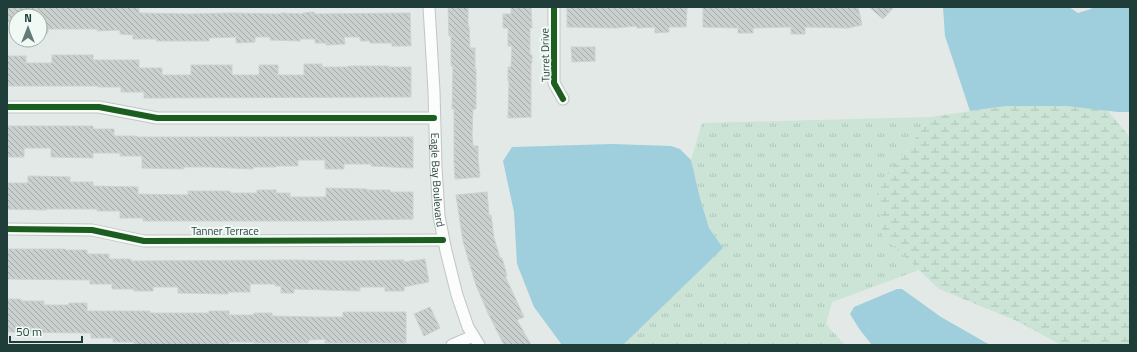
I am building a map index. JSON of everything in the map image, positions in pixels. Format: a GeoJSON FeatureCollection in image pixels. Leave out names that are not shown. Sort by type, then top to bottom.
{"type":"FeatureCollection","features":[{"type":"Feature","properties":{"kind":"street","name":"Eagle Bay Boulevard"},"geometry":{"type":"LineString","coordinates":[[429,7],[439,216],[443,240],[457,296],[468,327],[476,340]]}},
{"type":"Feature","properties":{"kind":"street","name":"Turret Drive"},"geometry":{"type":"LineString","coordinates":[[554,7],[554,84],[563,100]]}},
{"type":"Feature","properties":{"kind":"street"},"geometry":{"type":"LineString","coordinates":[[7,107],[100,107],[158,118],[434,118]]}},
{"type":"Feature","properties":{"kind":"street","name":"Tanner Terrace"},"geometry":{"type":"LineString","coordinates":[[7,229],[92,230],[144,241],[443,240]]}},
{"type":"Feature","properties":{"kind":"street"},"geometry":{"type":"LineString","coordinates":[[452,345],[476,340]]}},
{"type":"Feature","properties":{"kind":"green space"},"geometry":{"type":"Polygon","coordinates":[[[1006,106],[1066,106],[1107,110],[1130,137],[1130,345],[1061,345],[1017,321],[939,289],[883,236],[877,192],[891,168],[907,150],[930,117],[1006,106]]]}},
{"type":"Feature","properties":{"kind":"green space"},"geometry":{"type":"Polygon","coordinates":[[[930,117],[907,150],[891,168],[883,236],[919,270],[832,302],[826,324],[845,345],[623,345],[723,248],[709,228],[691,160],[702,123],[930,117]]]}},
{"type":"Feature","properties":{"kind":"water"},"geometry":{"type":"Polygon","coordinates":[[[943,7],[1069,7],[1078,13],[1091,9],[1092,7],[1130,7],[1130,112],[1066,106],[1006,106],[970,111],[945,36],[943,7]]]}},
{"type":"Feature","properties":{"kind":"water"},"geometry":{"type":"Polygon","coordinates":[[[612,144],[671,146],[680,149],[691,160],[709,228],[723,248],[623,345],[562,345],[534,307],[517,264],[514,212],[503,161],[512,147],[612,144]]]}},
{"type":"Feature","properties":{"kind":"water"},"geometry":{"type":"Polygon","coordinates":[[[897,289],[902,289],[941,317],[990,345],[872,345],[850,314],[854,307],[897,289]]]}},
{"type":"Feature","properties":{"kind":"building"},"geometry":{"type":"Polygon","coordinates":[[[7,7],[139,7],[139,13],[190,14],[304,14],[303,13],[314,12],[314,14],[410,13],[411,46],[392,46],[392,43],[370,43],[370,41],[360,41],[360,37],[344,37],[345,44],[326,45],[326,43],[315,43],[315,39],[300,39],[300,41],[270,40],[270,37],[255,37],[255,42],[236,43],[236,37],[209,38],[209,41],[156,41],[156,39],[133,39],[133,35],[120,34],[120,30],[97,31],[97,29],[48,29],[48,8],[8,8],[7,22],[7,7]]]}},
{"type":"Feature","properties":{"kind":"building"},"geometry":{"type":"Polygon","coordinates":[[[448,7],[468,7],[470,48],[475,48],[476,69],[476,109],[473,109],[472,135],[473,146],[478,146],[480,177],[455,179],[454,109],[452,109],[453,66],[451,66],[451,36],[449,36],[448,7]]]}},
{"type":"Feature","properties":{"kind":"building"},"geometry":{"type":"Polygon","coordinates":[[[511,7],[531,7],[531,117],[508,118],[508,67],[511,67],[512,46],[508,46],[508,28],[503,28],[503,14],[511,14],[511,7]]]}},
{"type":"Feature","properties":{"kind":"building"},"geometry":{"type":"Polygon","coordinates":[[[567,7],[687,7],[686,27],[669,27],[669,32],[655,33],[655,27],[567,27],[567,7]]]}},
{"type":"Feature","properties":{"kind":"building"},"geometry":{"type":"Polygon","coordinates":[[[703,7],[858,7],[862,25],[848,28],[805,27],[805,34],[791,34],[791,27],[753,28],[753,33],[738,33],[738,28],[703,27],[703,7]]]}},
{"type":"Feature","properties":{"kind":"building"},"geometry":{"type":"Polygon","coordinates":[[[869,7],[894,7],[883,19],[869,7]]]}},
{"type":"Feature","properties":{"kind":"building"},"geometry":{"type":"Polygon","coordinates":[[[571,47],[595,47],[595,61],[572,62],[571,47]]]}},
{"type":"Feature","properties":{"kind":"building"},"geometry":{"type":"Polygon","coordinates":[[[52,55],[93,55],[93,60],[139,60],[139,68],[162,68],[162,75],[191,75],[191,65],[232,65],[232,75],[259,75],[259,65],[278,65],[278,75],[304,75],[304,64],[322,64],[322,67],[411,67],[411,97],[144,98],[144,92],[121,92],[121,87],[7,86],[7,56],[26,56],[26,63],[52,63],[52,55]]]}},
{"type":"Feature","properties":{"kind":"building"},"geometry":{"type":"Polygon","coordinates":[[[7,126],[93,126],[93,129],[114,129],[114,136],[137,137],[413,137],[413,168],[371,166],[371,164],[344,164],[344,169],[325,169],[325,160],[298,160],[298,166],[253,167],[253,169],[211,167],[184,167],[184,169],[142,168],[142,156],[120,156],[120,153],[93,153],[93,158],[51,157],[51,148],[24,148],[24,157],[7,157],[7,126]]]}},
{"type":"Feature","properties":{"kind":"building"},"geometry":{"type":"Polygon","coordinates":[[[28,176],[70,177],[70,182],[93,182],[93,186],[138,187],[138,194],[188,195],[188,191],[230,191],[230,193],[257,193],[257,190],[276,190],[276,193],[290,193],[290,197],[326,197],[326,188],[413,192],[413,219],[321,221],[143,221],[143,218],[120,218],[120,211],[97,211],[97,209],[7,209],[7,183],[28,183],[28,176]]]}},
{"type":"Feature","properties":{"kind":"building"},"geometry":{"type":"Polygon","coordinates":[[[487,192],[489,215],[491,215],[494,238],[507,276],[505,276],[524,317],[517,320],[531,345],[504,345],[476,285],[469,262],[463,241],[456,195],[487,192]]]}},
{"type":"Feature","properties":{"kind":"building"},"geometry":{"type":"Polygon","coordinates":[[[7,249],[87,250],[87,254],[109,254],[109,259],[131,259],[131,261],[404,260],[404,262],[425,259],[429,282],[404,287],[404,291],[385,291],[385,287],[360,287],[360,291],[294,289],[294,293],[281,293],[281,286],[275,286],[275,284],[250,284],[250,292],[228,292],[228,294],[178,293],[178,287],[153,287],[153,291],[134,291],[134,289],[112,289],[112,284],[90,284],[90,280],[7,279],[7,249]]]}},
{"type":"Feature","properties":{"kind":"building"},"geometry":{"type":"Polygon","coordinates":[[[7,299],[21,299],[21,301],[44,301],[44,305],[87,303],[87,311],[209,313],[209,311],[229,311],[229,315],[272,313],[272,316],[313,317],[343,317],[343,312],[406,312],[406,343],[325,343],[325,339],[309,340],[308,343],[229,342],[229,344],[134,345],[134,342],[113,342],[113,338],[91,338],[91,333],[7,332],[7,299]]]}},
{"type":"Feature","properties":{"kind":"building"},"geometry":{"type":"Polygon","coordinates":[[[430,307],[440,328],[424,336],[414,314],[430,307]]]}},
{"type":"Feature","properties":{"kind":"cycle path"},"geometry":{"type":"LineString","coordinates":[[554,7],[554,83],[563,99]]}},
{"type":"Feature","properties":{"kind":"cycle path"},"geometry":{"type":"LineString","coordinates":[[7,107],[99,107],[157,118],[434,118]]}},
{"type":"Feature","properties":{"kind":"cycle path"},"geometry":{"type":"LineString","coordinates":[[7,229],[92,230],[144,241],[443,240]]}}]}
